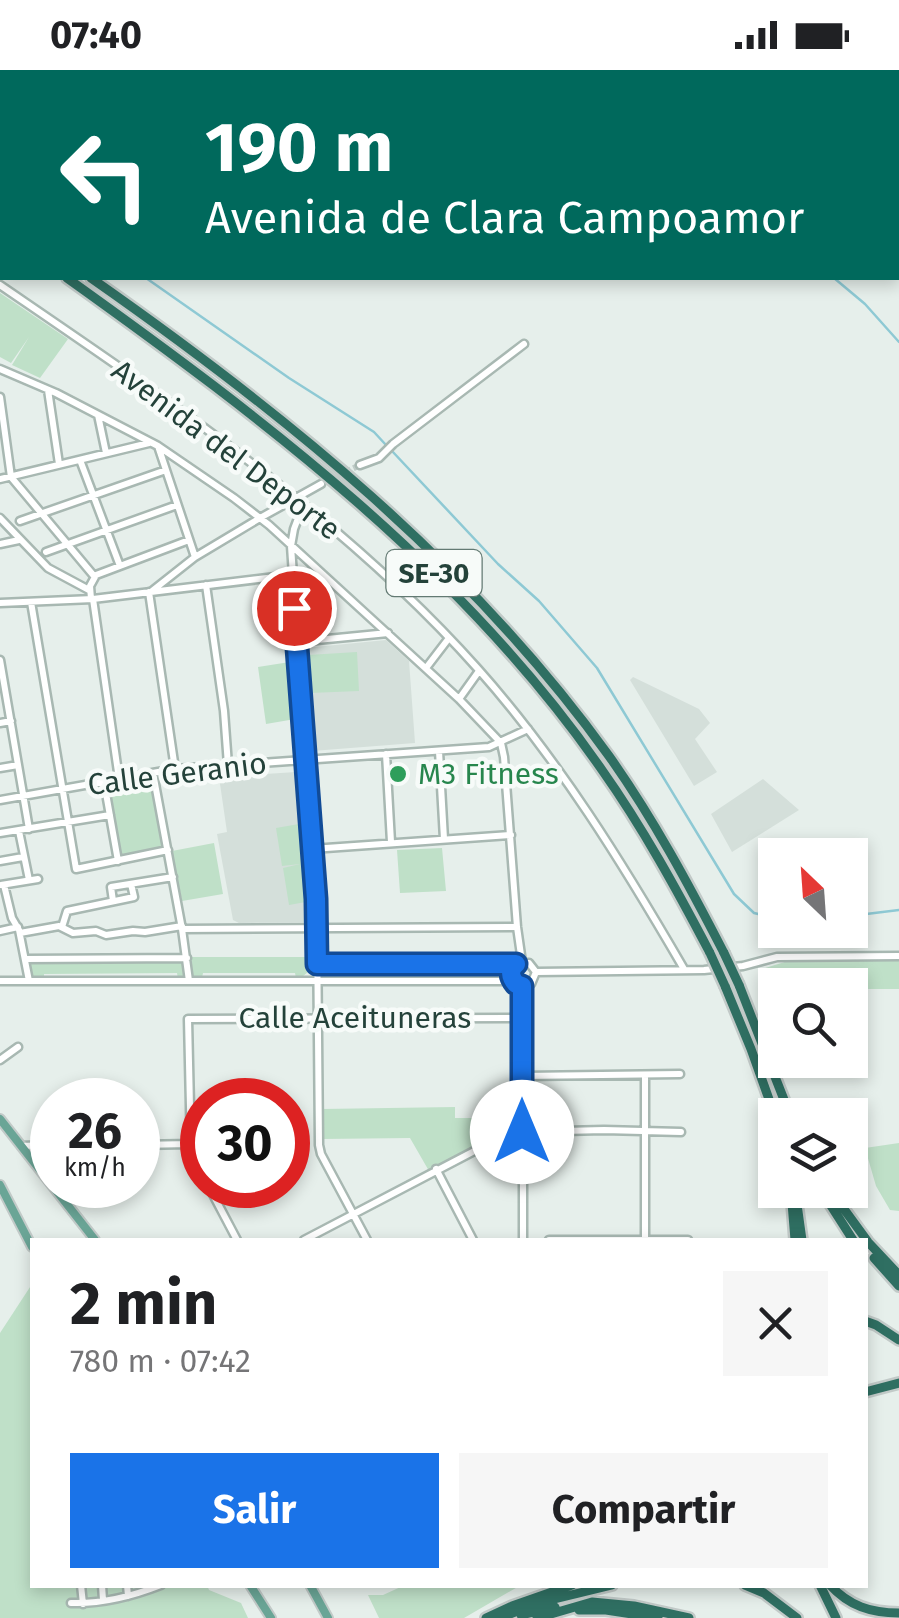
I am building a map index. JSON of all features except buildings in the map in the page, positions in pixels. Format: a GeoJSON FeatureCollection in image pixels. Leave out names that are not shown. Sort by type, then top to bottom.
{"type":"FeatureCollection","features":[{"type":"Feature","properties":{"kind":"highway","name":"SE-30"},"geometry":{"type":"LineString","coordinates":[[70,280],[265,424],[380,522],[459,598],[533,680],[601,769],[670,879],[725,986],[769,1098]]}},
{"type":"Feature","properties":{"kind":"highway","name":"SE-30"},"geometry":{"type":"LineString","coordinates":[[94,280],[295,431],[378,502],[476,596],[554,684],[610,758],[662,837],[739,985],[783,1098]]}},
{"type":"Feature","properties":{"kind":"highway"},"geometry":{"type":"LineString","coordinates":[[795,1208],[799,1238]]}},
{"type":"Feature","properties":{"kind":"highway"},"geometry":{"type":"LineString","coordinates":[[837,1208],[855,1238]]}},
{"type":"Feature","properties":{"kind":"highway"},"geometry":{"type":"LineString","coordinates":[[841,1208],[865,1238]]}},
{"type":"Feature","properties":{"kind":"highway"},"geometry":{"type":"LineString","coordinates":[[868,1242],[899,1276]]}},
{"type":"Feature","properties":{"kind":"highway"},"geometry":{"type":"LineString","coordinates":[[868,1251],[899,1289]]}},
{"type":"Feature","properties":{"kind":"highway"},"geometry":{"type":"LineString","coordinates":[[868,1258],[899,1289]]}},
{"type":"Feature","properties":{"kind":"highway"},"geometry":{"type":"LineString","coordinates":[[868,1322],[899,1340]]}},
{"type":"Feature","properties":{"kind":"highway"},"geometry":{"type":"LineString","coordinates":[[868,1388],[899,1380]]}},
{"type":"Feature","properties":{"kind":"highway"},"geometry":{"type":"LineString","coordinates":[[482,1618],[545,1588]]}},
{"type":"Feature","properties":{"kind":"highway"},"geometry":{"type":"LineString","coordinates":[[482,1618],[564,1588]]}},
{"type":"Feature","properties":{"kind":"highway"},"geometry":{"type":"LineString","coordinates":[[500,1618],[538,1603],[600,1588]]}},
{"type":"Feature","properties":{"kind":"highway"},"geometry":{"type":"LineString","coordinates":[[751,1588],[797,1618]]}},
{"type":"Feature","properties":{"kind":"highway"},"geometry":{"type":"LineString","coordinates":[[821,1588],[836,1618]]}},
{"type":"Feature","properties":{"kind":"highway"},"geometry":{"type":"LineString","coordinates":[[834,1588],[856,1606],[899,1613]]}},
{"type":"Feature","properties":{"kind":"highway"},"geometry":{"type":"LineString","coordinates":[[537,1618],[592,1602]]}},
{"type":"Feature","properties":{"kind":"highway"},"geometry":{"type":"LineString","coordinates":[[512,1618],[592,1602],[689,1618]]}},
{"type":"Feature","properties":{"kind":"highway"},"geometry":{"type":"LineString","coordinates":[[562,1611],[606,1610],[658,1618]]}},
{"type":"Feature","properties":{"kind":"main road"},"geometry":{"type":"LineString","coordinates":[[0,1119],[93,1238]]}},
{"type":"Feature","properties":{"kind":"main road"},"geometry":{"type":"LineString","coordinates":[[0,1185],[30,1243]]}},
{"type":"Feature","properties":{"kind":"main road"},"geometry":{"type":"LineString","coordinates":[[252,1588],[271,1618]]}},
{"type":"Feature","properties":{"kind":"main road"},"geometry":{"type":"LineString","coordinates":[[312,1588],[328,1618]]}},
{"type":"Feature","properties":{"kind":"street","name":"Avenida del Deporte"},"geometry":{"type":"LineString","coordinates":[[0,285],[236,451],[384,576],[449,638],[528,729],[605,838],[684,969]]}},
{"type":"Feature","properties":{"kind":"street"},"geometry":{"type":"LineString","coordinates":[[360,465],[379,458],[524,344]]}},
{"type":"Feature","properties":{"kind":"street"},"geometry":{"type":"LineString","coordinates":[[0,369],[155,444],[260,518],[426,668],[501,744],[519,963],[511,972],[513,981]]}},
{"type":"Feature","properties":{"kind":"street"},"geometry":{"type":"LineString","coordinates":[[48,390],[59,464]]}},
{"type":"Feature","properties":{"kind":"street"},"geometry":{"type":"LineString","coordinates":[[0,400],[11,477],[94,576],[91,596],[119,779]]}},
{"type":"Feature","properties":{"kind":"street"},"geometry":{"type":"LineString","coordinates":[[98,414],[106,453]]}},
{"type":"Feature","properties":{"kind":"street"},"geometry":{"type":"LineString","coordinates":[[0,479],[155,444]]}},
{"type":"Feature","properties":{"kind":"street"},"geometry":{"type":"LineString","coordinates":[[155,444],[195,557]]}},
{"type":"Feature","properties":{"kind":"street"},"geometry":{"type":"LineString","coordinates":[[80,459],[120,566]]}},
{"type":"Feature","properties":{"kind":"street"},"geometry":{"type":"LineString","coordinates":[[20,521],[166,470]]}},
{"type":"Feature","properties":{"kind":"street"},"geometry":{"type":"LineString","coordinates":[[150,592],[195,557],[321,484]]}},
{"type":"Feature","properties":{"kind":"street"},"geometry":{"type":"LineString","coordinates":[[46,552],[177,505]]}},
{"type":"Feature","properties":{"kind":"street"},"geometry":{"type":"LineString","coordinates":[[303,505],[290,546],[317,928],[320,1147],[366,1238]]}},
{"type":"Feature","properties":{"kind":"street"},"geometry":{"type":"LineString","coordinates":[[0,518],[48,568],[91,596]]}},
{"type":"Feature","properties":{"kind":"street"},"geometry":{"type":"LineString","coordinates":[[0,544],[19,540]]}},
{"type":"Feature","properties":{"kind":"street"},"geometry":{"type":"LineString","coordinates":[[94,576],[189,540]]}},
{"type":"Feature","properties":{"kind":"street"},"geometry":{"type":"LineString","coordinates":[[0,602],[150,592],[292,575]]}},
{"type":"Feature","properties":{"kind":"street"},"geometry":{"type":"LineString","coordinates":[[166,580],[170,590]]}},
{"type":"Feature","properties":{"kind":"street"},"geometry":{"type":"LineString","coordinates":[[206,585],[228,765]]}},
{"type":"Feature","properties":{"kind":"street"},"geometry":{"type":"LineString","coordinates":[[150,592],[174,769]]}},
{"type":"Feature","properties":{"kind":"street"},"geometry":{"type":"LineString","coordinates":[[31,602],[76,869],[168,850]]}},
{"type":"Feature","properties":{"kind":"street"},"geometry":{"type":"LineString","coordinates":[[297,642],[388,633]]}},
{"type":"Feature","properties":{"kind":"street"},"geometry":{"type":"LineString","coordinates":[[426,668],[449,638]]}},
{"type":"Feature","properties":{"kind":"street"},"geometry":{"type":"LineString","coordinates":[[0,660],[30,829]]}},
{"type":"Feature","properties":{"kind":"street"},"geometry":{"type":"LineString","coordinates":[[459,699],[480,671]]}},
{"type":"Feature","properties":{"kind":"street"},"geometry":{"type":"LineString","coordinates":[[0,723],[11,721]]}},
{"type":"Feature","properties":{"kind":"street","name":"Calle Geranio"},"geometry":{"type":"LineString","coordinates":[[0,800],[174,769],[489,748],[528,729]]}},
{"type":"Feature","properties":{"kind":"street"},"geometry":{"type":"LineString","coordinates":[[438,750],[444,839]]}},
{"type":"Feature","properties":{"kind":"street"},"geometry":{"type":"LineString","coordinates":[[386,754],[391,843]]}},
{"type":"Feature","properties":{"kind":"street"},"geometry":{"type":"LineString","coordinates":[[0,768],[18,765]]}},
{"type":"Feature","properties":{"kind":"street"},"geometry":{"type":"LineString","coordinates":[[153,773],[189,981]]}},
{"type":"Feature","properties":{"kind":"street"},"geometry":{"type":"LineString","coordinates":[[104,782],[118,861]]}},
{"type":"Feature","properties":{"kind":"street"},"geometry":{"type":"LineString","coordinates":[[0,833],[110,815]]}},
{"type":"Feature","properties":{"kind":"street"},"geometry":{"type":"LineString","coordinates":[[19,830],[33,880],[2,885],[19,930],[29,981]]}},
{"type":"Feature","properties":{"kind":"street"},"geometry":{"type":"LineString","coordinates":[[312,849],[511,835]]}},
{"type":"Feature","properties":{"kind":"street"},"geometry":{"type":"LineString","coordinates":[[0,861],[24,857]]}},
{"type":"Feature","properties":{"kind":"street"},"geometry":{"type":"LineString","coordinates":[[113,901],[111,887],[173,878]]}},
{"type":"Feature","properties":{"kind":"street"},"geometry":{"type":"LineString","coordinates":[[62,927],[65,912],[134,897],[131,884]]}},
{"type":"Feature","properties":{"kind":"street"},"geometry":{"type":"LineString","coordinates":[[0,930],[62,927],[73,933],[96,930],[106,935],[182,928],[517,927]]}},
{"type":"Feature","properties":{"kind":"street"},"geometry":{"type":"LineString","coordinates":[[536,972],[668,971],[743,966],[777,957],[899,956]]}},
{"type":"Feature","properties":{"kind":"street"},"geometry":{"type":"LineString","coordinates":[[25,959],[187,958]]}},
{"type":"Feature","properties":{"kind":"street"},"geometry":{"type":"LineString","coordinates":[[296,982],[317,965],[529,963],[536,972]]}},
{"type":"Feature","properties":{"kind":"street"},"geometry":{"type":"LineString","coordinates":[[0,981],[513,981],[522,986],[531,984],[536,972]]}},
{"type":"Feature","properties":{"kind":"street"},"geometry":{"type":"LineString","coordinates":[[522,986],[523,1238]]}},
{"type":"Feature","properties":{"kind":"street","name":"Calle Aceituneras"},"geometry":{"type":"LineString","coordinates":[[189,1078],[188,1019],[522,1018]]}},
{"type":"Feature","properties":{"kind":"street"},"geometry":{"type":"LineString","coordinates":[[0,1060],[18,1047]]}},
{"type":"Feature","properties":{"kind":"street"},"geometry":{"type":"LineString","coordinates":[[522,1076],[680,1074]]}},
{"type":"Feature","properties":{"kind":"street"},"geometry":{"type":"LineString","coordinates":[[645,1075],[646,1238]]}},
{"type":"Feature","properties":{"kind":"street"},"geometry":{"type":"LineString","coordinates":[[308,1238],[522,1129],[682,1132]]}},
{"type":"Feature","properties":{"kind":"street"},"geometry":{"type":"LineString","coordinates":[[21,1146],[30,1146]]}},
{"type":"Feature","properties":{"kind":"street"},"geometry":{"type":"LineString","coordinates":[[436,1170],[472,1238]]}},
{"type":"Feature","properties":{"kind":"street"},"geometry":{"type":"LineString","coordinates":[[220,1208],[236,1238]]}},
{"type":"Feature","properties":{"kind":"street"},"geometry":{"type":"LineString","coordinates":[[81,1588],[83,1604]]}},
{"type":"Feature","properties":{"kind":"street"},"geometry":{"type":"LineString","coordinates":[[102,1588],[103,1600]]}},
{"type":"Feature","properties":{"kind":"street"},"geometry":{"type":"LineString","coordinates":[[127,1588],[128,1596]]}},
{"type":"Feature","properties":{"kind":"street"},"geometry":{"type":"LineString","coordinates":[[71,1604],[128,1596],[150,1588]]}},
{"type":"Feature","properties":{"kind":"shaded area"},"geometry":{"type":"Polygon","coordinates":[[[386,640],[409,661],[415,743],[312,751],[305,648],[386,640]]]}},
{"type":"Feature","properties":{"kind":"shaded area"},"geometry":{"type":"Polygon","coordinates":[[[633,677],[699,709],[710,723],[695,739],[717,772],[694,786],[630,680],[633,677]]]}},
{"type":"Feature","properties":{"kind":"shaded area"},"geometry":{"type":"Polygon","coordinates":[[[296,772],[301,818],[306,818],[313,922],[239,923],[233,920],[217,834],[227,832],[219,777],[296,772]]]}},
{"type":"Feature","properties":{"kind":"shaded area"},"geometry":{"type":"Polygon","coordinates":[[[763,779],[799,810],[732,852],[711,814],[763,779]]]}},
{"type":"Feature","properties":{"kind":"green space"},"geometry":{"type":"Polygon","coordinates":[[[0,293],[68,339],[40,378],[12,365],[29,337],[11,363],[0,357],[0,293]]]}},
{"type":"Feature","properties":{"kind":"green space"},"geometry":{"type":"Polygon","coordinates":[[[357,652],[359,691],[310,693],[308,655],[357,652]]]}},
{"type":"Feature","properties":{"kind":"green space"},"geometry":{"type":"Polygon","coordinates":[[[296,661],[301,718],[266,724],[258,667],[296,661]]]}},
{"type":"Feature","properties":{"kind":"green space"},"geometry":{"type":"Polygon","coordinates":[[[150,777],[163,849],[121,856],[108,784],[150,777]]]}},
{"type":"Feature","properties":{"kind":"green space"},"geometry":{"type":"Polygon","coordinates":[[[299,824],[311,901],[289,905],[283,868],[300,864],[282,866],[276,828],[299,824]]]}},
{"type":"Feature","properties":{"kind":"green space"},"geometry":{"type":"Polygon","coordinates":[[[214,843],[223,894],[182,901],[172,851],[214,843]]]}},
{"type":"Feature","properties":{"kind":"green space"},"geometry":{"type":"Polygon","coordinates":[[[442,848],[446,891],[400,893],[397,850],[442,848]]]}},
{"type":"Feature","properties":{"kind":"green space"},"geometry":{"type":"Polygon","coordinates":[[[188,957],[315,957],[315,966],[296,978],[295,973],[203,973],[202,978],[190,978],[188,957]]]}},
{"type":"Feature","properties":{"kind":"green space"},"geometry":{"type":"Polygon","coordinates":[[[186,959],[186,977],[178,979],[177,973],[44,974],[44,979],[32,979],[27,961],[186,959]]]}},
{"type":"Feature","properties":{"kind":"green space"},"geometry":{"type":"Polygon","coordinates":[[[899,959],[899,989],[868,989],[868,968],[765,968],[791,960],[899,959]]]}},
{"type":"Feature","properties":{"kind":"green space"},"geometry":{"type":"Polygon","coordinates":[[[510,964],[509,980],[319,981],[320,965],[510,964]]]}},
{"type":"Feature","properties":{"kind":"green space"},"geometry":{"type":"Polygon","coordinates":[[[455,1107],[455,1118],[519,1118],[513,1127],[429,1171],[410,1138],[322,1139],[322,1109],[455,1107]]]}},
{"type":"Feature","properties":{"kind":"green space"},"geometry":{"type":"Polygon","coordinates":[[[899,1143],[899,1211],[890,1210],[876,1186],[868,1148],[899,1143]]]}},
{"type":"Feature","properties":{"kind":"green space"},"geometry":{"type":"Polygon","coordinates":[[[30,1287],[30,1588],[208,1588],[241,1603],[248,1618],[0,1618],[0,1333],[30,1287]]]}},
{"type":"Feature","properties":{"kind":"green space"},"geometry":{"type":"Polygon","coordinates":[[[398,1588],[516,1588],[464,1618],[379,1618],[368,1595],[383,1595],[398,1588]]]}},
{"type":"Feature","properties":{"kind":"waterway"},"geometry":{"type":"LineString","coordinates":[[149,280],[374,432],[386,445]]}},
{"type":"Feature","properties":{"kind":"waterway"},"geometry":{"type":"LineString","coordinates":[[836,280],[865,304],[899,342]]}},
{"type":"Feature","properties":{"kind":"waterway"},"geometry":{"type":"LineString","coordinates":[[392,451],[498,564],[539,601],[597,668],[734,894],[758,914]]}},
{"type":"Feature","properties":{"kind":"waterway"},"geometry":{"type":"LineString","coordinates":[[868,914],[899,910]]}},
{"type":"Feature","properties":{"kind":"tunnel"},"geometry":{"type":"LineString","coordinates":[[321,484],[360,465]]}},
{"type":"Feature","properties":{"kind":"place","name":"M3 Fitness"},"geometry":{"type":"Point","coordinates":[398,774]}},
{"type":"Feature","properties":{"kind":"route"},"geometry":{"type":"LineString","coordinates":[[294,608],[316,899],[317,964],[516,964],[511,976],[522,986],[522,1132]]}}]}
